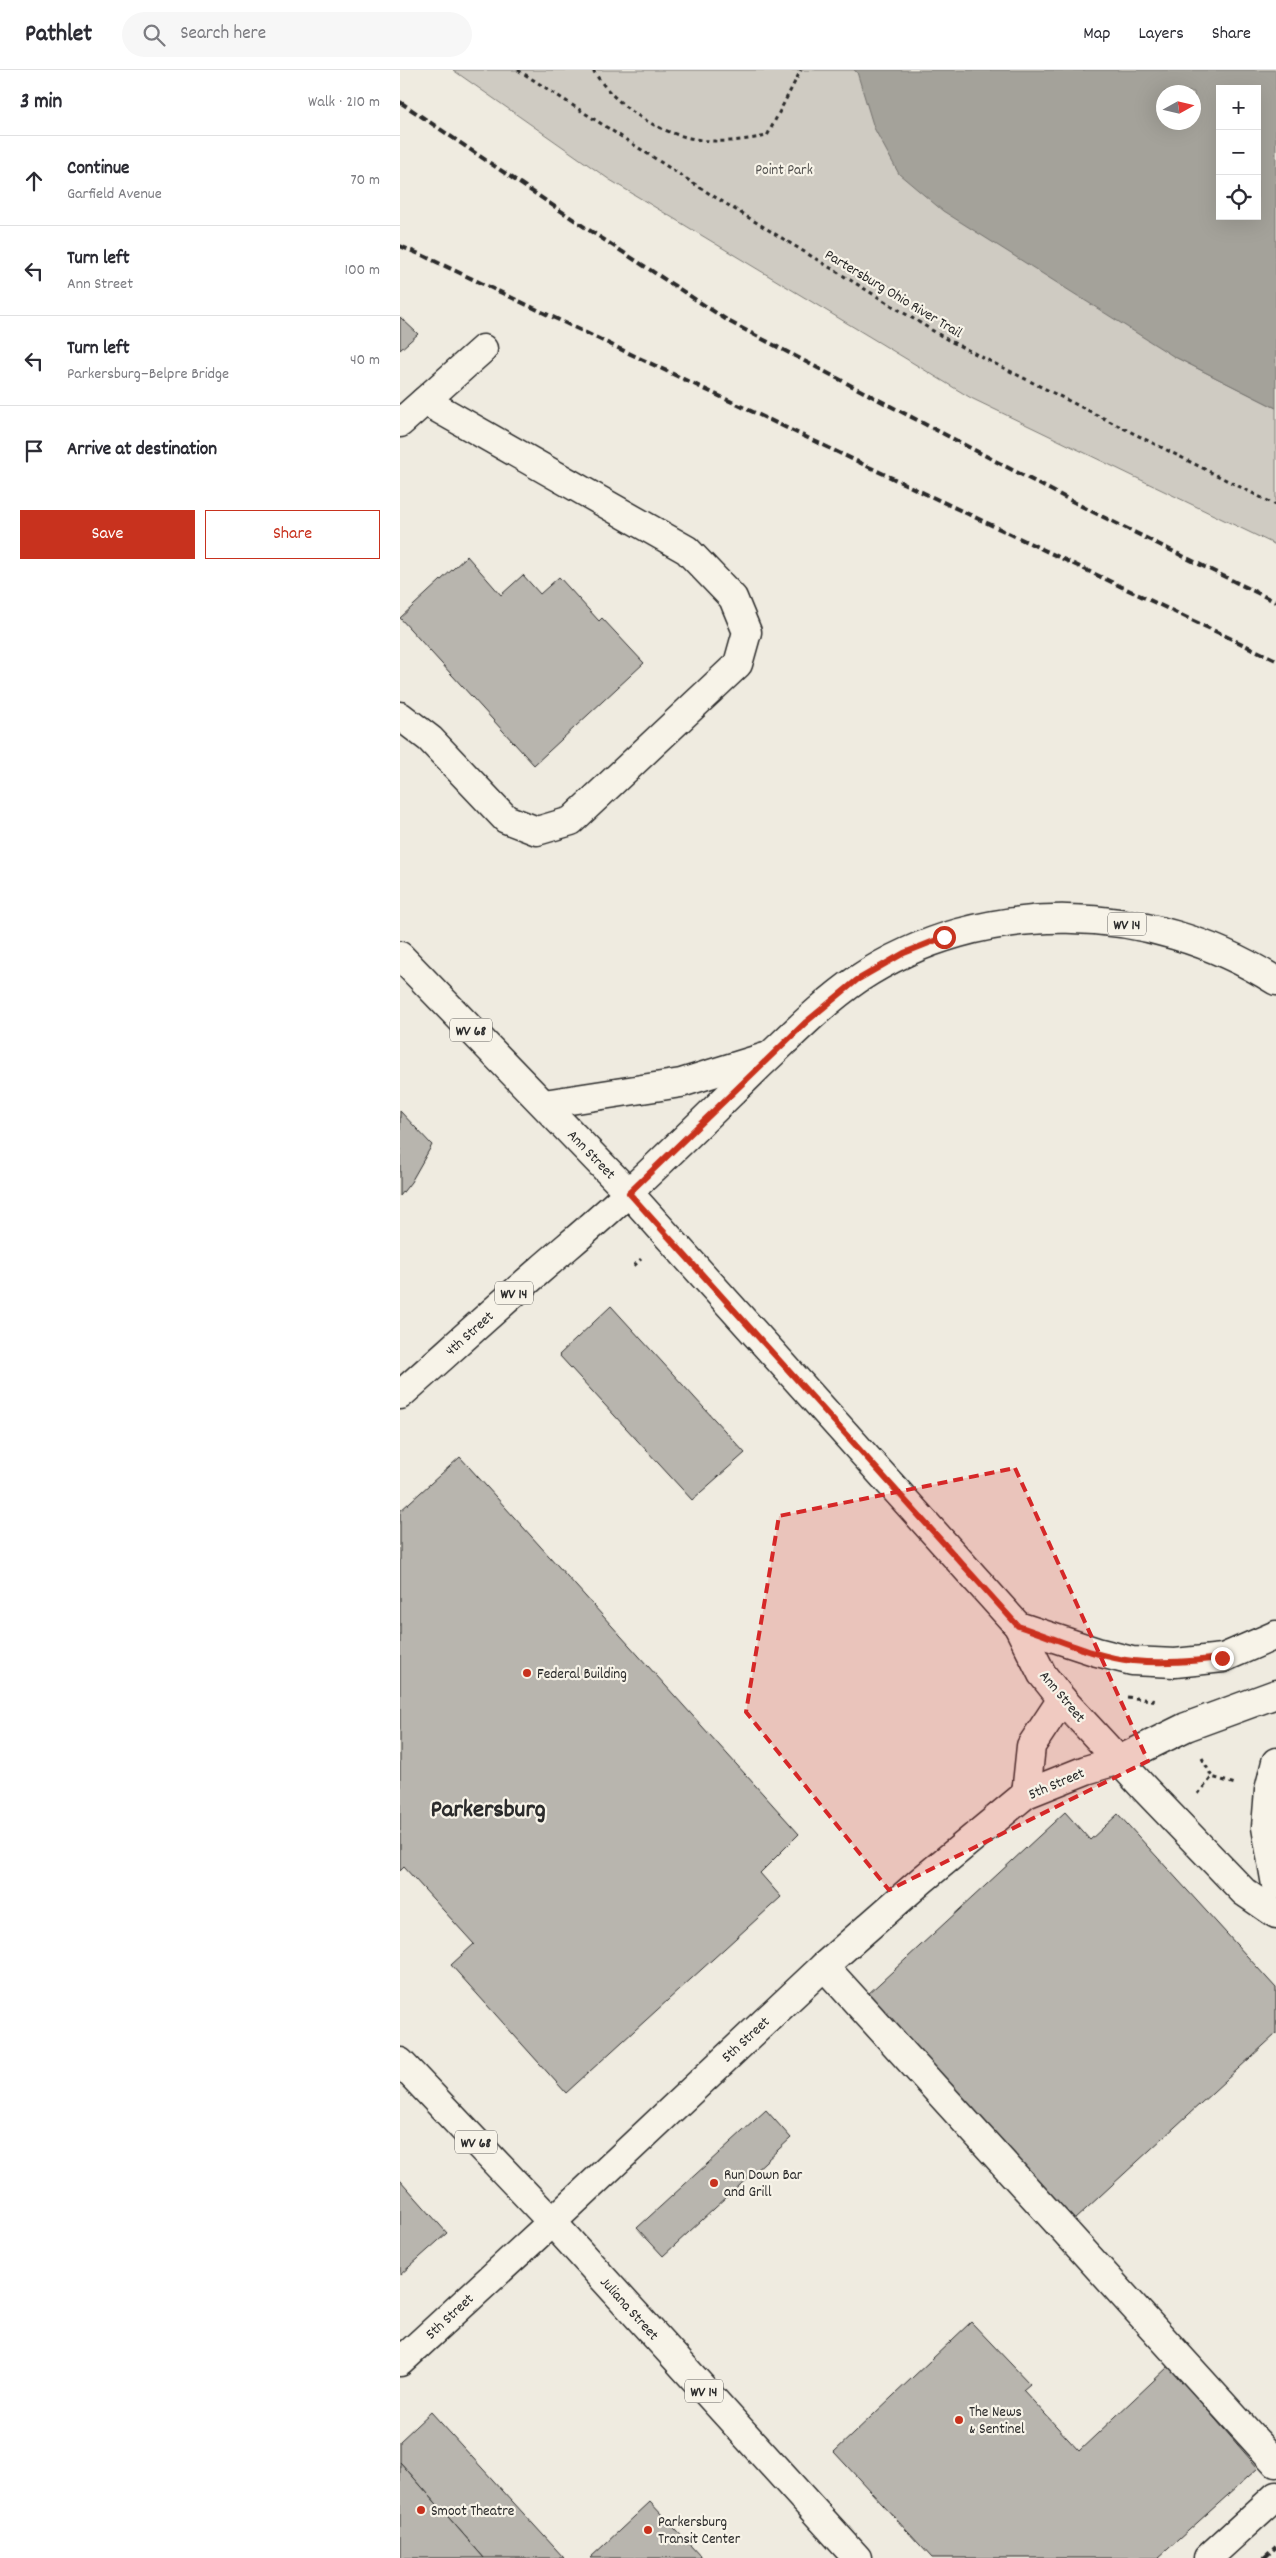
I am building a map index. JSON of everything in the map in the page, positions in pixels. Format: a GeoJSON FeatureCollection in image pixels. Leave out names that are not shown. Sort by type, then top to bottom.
{"type":"FeatureCollection","features":[{"type":"Feature","properties":{"kind":"main road"},"geometry":{"type":"LineString","coordinates":[[400,423],[483,349]]}},
{"type":"Feature","properties":{"kind":"main road"},"geometry":{"type":"LineString","coordinates":[[400,716],[430,739],[506,819],[537,831],[570,821],[738,664],[747,632],[733,598],[687,550],[425,401]]}},
{"type":"Feature","properties":{"kind":"main road","name":"WV 14"},"geometry":{"type":"LineString","coordinates":[[629,1193],[806,1022],[857,980],[904,953],[944,937],[1015,921],[1065,917],[1112,920],[1210,947],[1252,966],[1276,981]]}},
{"type":"Feature","properties":{"kind":"main road","name":"Ann Street"},"geometry":{"type":"LineString","coordinates":[[400,956],[629,1193],[1018,1626],[1042,1674],[1062,1698],[1244,1892],[1276,1914]]}},
{"type":"Feature","properties":{"kind":"main road"},"geometry":{"type":"LineString","coordinates":[[544,1104],[626,1093],[681,1083],[770,1056]]}},
{"type":"Feature","properties":{"kind":"main road","name":"4th Street"},"geometry":{"type":"LineString","coordinates":[[400,1395],[629,1193]]}},
{"type":"Feature","properties":{"kind":"main road"},"geometry":{"type":"LineString","coordinates":[[1018,1626],[1096,1652],[1132,1661],[1175,1663],[1222,1658],[1276,1635]]}},
{"type":"Feature","properties":{"kind":"main road","name":"5th Street"},"geometry":{"type":"LineString","coordinates":[[400,2362],[824,1966],[922,1880],[1026,1794],[1086,1770],[1119,1760],[1186,1727],[1276,1694]]}},
{"type":"Feature","properties":{"kind":"main road"},"geometry":{"type":"LineString","coordinates":[[1026,1794],[1031,1746],[1062,1698]]}},
{"type":"Feature","properties":{"kind":"main road"},"geometry":{"type":"LineString","coordinates":[[1276,1762],[1269,1790],[1266,1827],[1276,1885]]}},
{"type":"Feature","properties":{"kind":"main road"},"geometry":{"type":"LineString","coordinates":[[824,1966],[1276,2462]]}},
{"type":"Feature","properties":{"kind":"main road","name":"Juliana Street"},"geometry":{"type":"LineString","coordinates":[[400,2062],[552,2222],[857,2558]]}},
{"type":"Feature","properties":{"kind":"main road"},"geometry":{"type":"LineString","coordinates":[[1208,2558],[1276,2496]]}},
{"type":"Feature","properties":{"kind":"path","name":"Partersburg Ohio River Trail"},"geometry":{"type":"LineString","coordinates":[[518,70],[710,194],[948,340],[1276,505]]}},
{"type":"Feature","properties":{"kind":"path"},"geometry":{"type":"LineString","coordinates":[[593,70],[601,84],[631,111],[661,128],[685,138],[713,142],[740,141],[767,136],[801,70]]}},
{"type":"Feature","properties":{"kind":"path"},"geometry":{"type":"LineString","coordinates":[[634,1266],[641,1259]]}},
{"type":"Feature","properties":{"kind":"path"},"geometry":{"type":"LineString","coordinates":[[1202,1757],[1212,1777],[1239,1786]]}},
{"type":"Feature","properties":{"kind":"path"},"geometry":{"type":"LineString","coordinates":[[1194,1798],[1212,1777]]}},
{"type":"Feature","properties":{"kind":"highlighted area"},"geometry":{"type":"Polygon","coordinates":[[[1015,1468],[1148,1761],[889,1890],[746,1712],[779,1516],[1015,1468]]]}},
{"type":"Feature","properties":{"kind":"green space","name":"Point Park"},"geometry":{"type":"Polygon","coordinates":[[[453,70],[854,70],[1173,356],[1276,408],[1276,545],[971,398],[610,180],[453,70]]]}},
{"type":"Feature","properties":{"kind":"shaded area"},"geometry":{"type":"Polygon","coordinates":[[[854,70],[1276,70],[1276,408],[1173,356],[943,211],[899,174],[874,128],[857,72],[854,70]]]}},
{"type":"Feature","properties":{"kind":"building"},"geometry":{"type":"Polygon","coordinates":[[[400,317],[418,334],[400,350],[400,317]]]}},
{"type":"Feature","properties":{"kind":"building"},"geometry":{"type":"Polygon","coordinates":[[[467,556],[501,595],[523,575],[540,594],[559,577],[599,621],[602,618],[644,663],[534,765],[400,618],[467,556]]]}},
{"type":"Feature","properties":{"kind":"building"},"geometry":{"type":"Polygon","coordinates":[[[400,1111],[432,1145],[411,1182],[400,1196],[400,1111]]]}},
{"type":"Feature","properties":{"kind":"building"},"geometry":{"type":"Polygon","coordinates":[[[611,1306],[745,1453],[692,1500],[559,1355],[611,1306]]]}},
{"type":"Feature","properties":{"kind":"building","name":"Federal Building"},"geometry":{"type":"Polygon","coordinates":[[[460,1457],[799,1834],[760,1873],[781,1897],[566,2093],[451,1965],[474,1944],[404,1867],[400,1871],[400,1511],[460,1457]]]}},
{"type":"Feature","properties":{"kind":"building"},"geometry":{"type":"Polygon","coordinates":[[[1065,1812],[1090,1840],[1118,1814],[1276,1988],[1276,2034],[1074,2220],[867,1995],[1065,1812]]]}},
{"type":"Feature","properties":{"kind":"building","name":"Run Down Bar and Grill"},"geometry":{"type":"Polygon","coordinates":[[[766,2110],[791,2138],[663,2256],[637,2228],[766,2110]]]}},
{"type":"Feature","properties":{"kind":"building"},"geometry":{"type":"Polygon","coordinates":[[[400,2180],[447,2233],[400,2275],[400,2180]]]}},
{"type":"Feature","properties":{"kind":"building","name":"The News & Sentinel"},"geometry":{"type":"Polygon","coordinates":[[[971,2322],[1030,2384],[1023,2390],[1079,2451],[1169,2366],[1258,2468],[1158,2558],[932,2558],[834,2452],[971,2322]]]}},
{"type":"Feature","properties":{"kind":"building"},"geometry":{"type":"Polygon","coordinates":[[[431,2412],[564,2558],[484,2558],[400,2462],[400,2441],[431,2412]]]}},
{"type":"Feature","properties":{"kind":"building","name":"Smoot Theatre"},"geometry":{"type":"Polygon","coordinates":[[[400,2462],[484,2558],[400,2558],[400,2462]]]}},
{"type":"Feature","properties":{"kind":"building","name":"Parkersburg Transit Center"},"geometry":{"type":"Polygon","coordinates":[[[650,2502],[702,2558],[590,2558],[650,2502]]]}},
{"type":"Feature","properties":{"kind":"railway"},"geometry":{"type":"LineString","coordinates":[[400,102],[589,230],[730,322],[1087,509],[1276,602]]}},
{"type":"Feature","properties":{"kind":"railway"},"geometry":{"type":"LineString","coordinates":[[400,246],[1276,660]]}},
{"type":"Feature","properties":{"kind":"railway"},"geometry":{"type":"LineString","coordinates":[[1264,2558],[1276,2547]]}},
{"type":"Feature","properties":{"kind":"place","name":"Federal Building"},"geometry":{"type":"Point","coordinates":[527,1673]}},
{"type":"Feature","properties":{"kind":"place","name":"Run Down Bar and Grill"},"geometry":{"type":"Point","coordinates":[714,2183]}},
{"type":"Feature","properties":{"kind":"place","name":"The News & Sentinel"},"geometry":{"type":"Point","coordinates":[959,2420]}},
{"type":"Feature","properties":{"kind":"place","name":"Smoot Theatre"},"geometry":{"type":"Point","coordinates":[421,2510]}},
{"type":"Feature","properties":{"kind":"place","name":"Parkersburg Transit Center"},"geometry":{"type":"Point","coordinates":[648,2530]}},
{"type":"Feature","properties":{"kind":"district","name":"Parkersburg"},"geometry":{"type":"Point","coordinates":[488,1807]}},
{"type":"Feature","properties":{"kind":"route"},"geometry":{"type":"LineString","coordinates":[[944,937],[904,953],[857,980],[806,1022],[629,1193],[843,1434],[1018,1626],[1096,1652],[1132,1661],[1175,1663],[1222,1658]]}}]}
